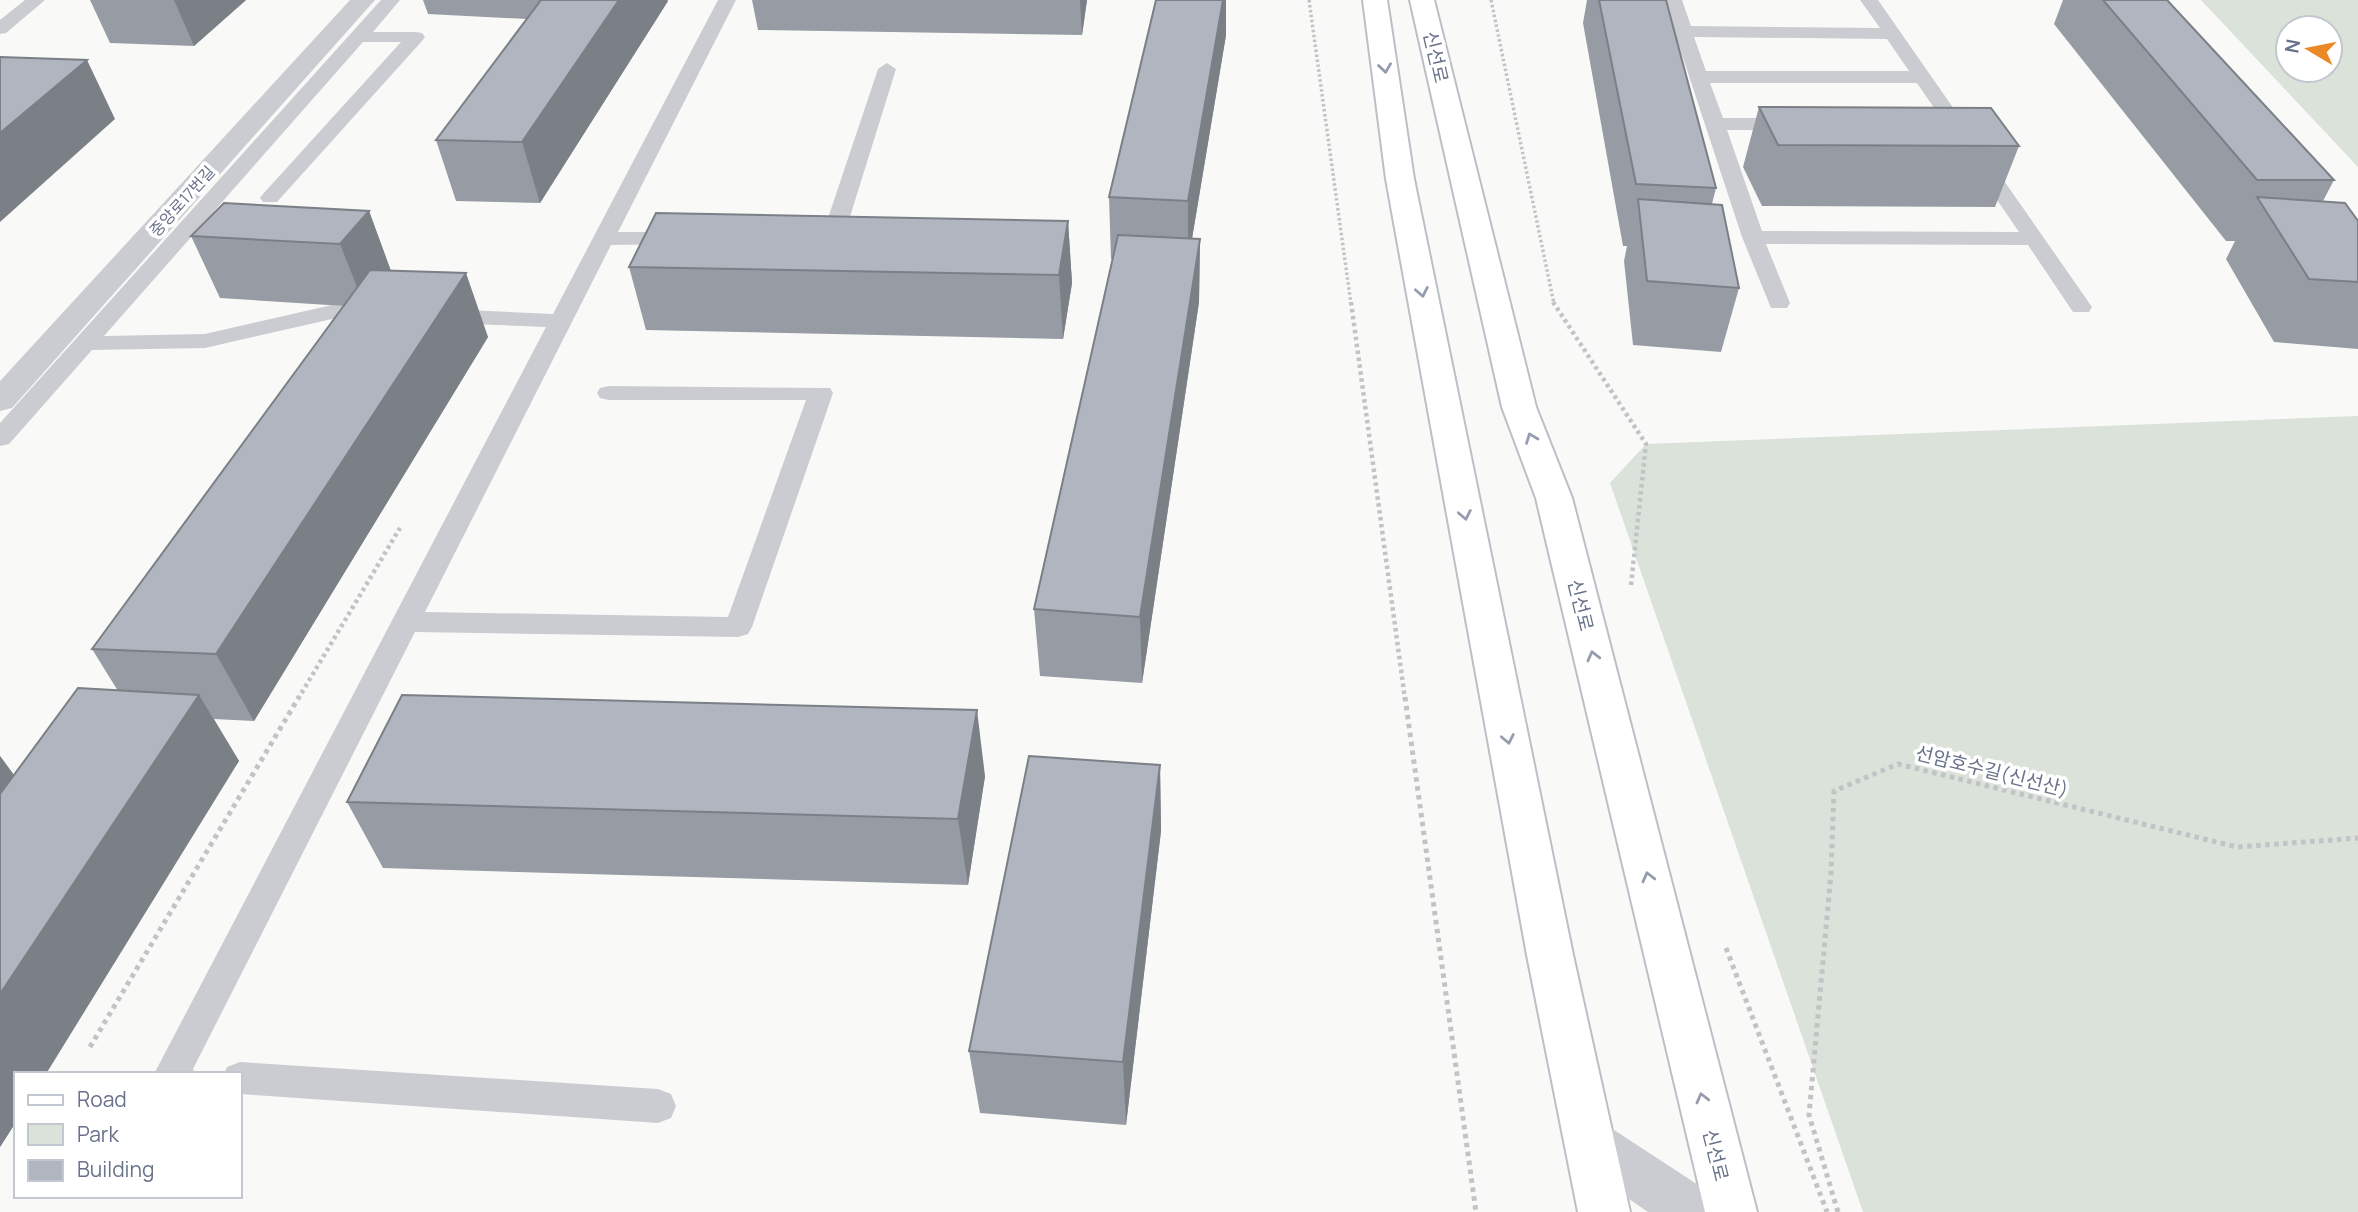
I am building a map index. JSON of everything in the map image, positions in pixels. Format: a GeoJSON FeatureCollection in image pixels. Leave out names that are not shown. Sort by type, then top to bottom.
{"type":"FeatureCollection","features":[{"type":"Feature","properties":{"kind":"main road"},"geometry":{"type":"LineString","coordinates":[[1376,0],[1400,179],[1550,955],[1604,1212]]}},
{"type":"Feature","properties":{"kind":"main road","name":"신선로"},"geometry":{"type":"LineString","coordinates":[[1422,0],[1519,407],[1554,498],[1731,1212]]}},
{"type":"Feature","properties":{"kind":"street","name":"중앙로17번길"},"geometry":{"type":"LineString","coordinates":[[0,401],[363,0]]}},
{"type":"Feature","properties":{"kind":"street"},"geometry":{"type":"LineString","coordinates":[[1590,1143],[1693,1212]]}},
{"type":"Feature","properties":{"kind":"lane"},"geometry":{"type":"LineString","coordinates":[[0,29],[36,0]]}},
{"type":"Feature","properties":{"kind":"lane"},"geometry":{"type":"LineString","coordinates":[[0,438],[391,0]]}},
{"type":"Feature","properties":{"kind":"lane"},"geometry":{"type":"LineString","coordinates":[[173,1072],[727,0]]}},
{"type":"Feature","properties":{"kind":"lane"},"geometry":{"type":"LineString","coordinates":[[1673,0],[1753,237],[1779,303]]}},
{"type":"Feature","properties":{"kind":"lane"},"geometry":{"type":"LineString","coordinates":[[1869,0],[2081,307]]}},
{"type":"Feature","properties":{"kind":"lane"},"geometry":{"type":"LineString","coordinates":[[1682,32],[1892,34]]}},
{"type":"Feature","properties":{"kind":"lane"},"geometry":{"type":"LineString","coordinates":[[270,198],[416,37],[358,37]]}},
{"type":"Feature","properties":{"kind":"lane"},"geometry":{"type":"LineString","coordinates":[[793,236],[833,236],[887,69]]}},
{"type":"Feature","properties":{"kind":"lane"},"geometry":{"type":"LineString","coordinates":[[1698,77],[1922,77]]}},
{"type":"Feature","properties":{"kind":"lane"},"geometry":{"type":"LineString","coordinates":[[1714,124],[1808,124]]}},
{"type":"Feature","properties":{"kind":"lane"},"geometry":{"type":"LineString","coordinates":[[1928,124],[1955,124]]}},
{"type":"Feature","properties":{"kind":"lane"},"geometry":{"type":"LineString","coordinates":[[1753,237],[2034,239]]}},
{"type":"Feature","properties":{"kind":"lane"},"geometry":{"type":"LineString","coordinates":[[603,239],[698,238]]}},
{"type":"Feature","properties":{"kind":"lane"},"geometry":{"type":"LineString","coordinates":[[85,343],[205,341],[332,312],[401,315]]}},
{"type":"Feature","properties":{"kind":"lane"},"geometry":{"type":"LineString","coordinates":[[428,316],[561,321]]}},
{"type":"Feature","properties":{"kind":"lane"},"geometry":{"type":"LineString","coordinates":[[405,622],[738,627],[821,393],[609,393]]}},
{"type":"Feature","properties":{"kind":"lane"},"geometry":{"type":"LineString","coordinates":[[242,1078],[658,1106]]}},
{"type":"Feature","properties":{"kind":"path"},"geometry":{"type":"LineString","coordinates":[[1309,0],[1476,1212]]}},
{"type":"Feature","properties":{"kind":"path"},"geometry":{"type":"LineString","coordinates":[[1491,0],[1553,303],[1646,444],[1630,594]]}},
{"type":"Feature","properties":{"kind":"path"},"geometry":{"type":"LineString","coordinates":[[90,1047],[403,522]]}},
{"type":"Feature","properties":{"kind":"path","name":"선암호수길(신선산)"},"geometry":{"type":"LineString","coordinates":[[1838,1212],[1810,1115],[1831,873],[1834,791],[1898,764],[2237,847],[2358,838]]}},
{"type":"Feature","properties":{"kind":"path"},"geometry":{"type":"LineString","coordinates":[[1724,944],[1827,1212]]}},
{"type":"Feature","properties":{"kind":"green space"},"geometry":{"type":"Polygon","coordinates":[[[2201,0],[2358,0],[2358,167],[2280,84],[2344,84],[2344,14],[2274,14],[2274,78],[2201,0]]]}},
{"type":"Feature","properties":{"kind":"green space"},"geometry":{"type":"Polygon","coordinates":[[[2358,416],[2358,1212],[1863,1212],[1610,483],[1646,444],[2358,416]]]}},
{"type":"Feature","properties":{"kind":"building"},"geometry":{"type":"Polygon","coordinates":[[[541,0],[619,0],[522,142],[436,140],[541,0]]]}},
{"type":"Feature","properties":{"kind":"building"},"geometry":{"type":"Polygon","coordinates":[[[1156,0],[1223,0],[1188,201],[1109,197],[1156,0]]]}},
{"type":"Feature","properties":{"kind":"building"},"geometry":{"type":"Polygon","coordinates":[[[1599,0],[1666,0],[1716,188],[1636,184],[1599,0]]]}},
{"type":"Feature","properties":{"kind":"building"},"geometry":{"type":"Polygon","coordinates":[[[2103,0],[2167,0],[2334,180],[2257,180],[2103,0]]]}},
{"type":"Feature","properties":{"kind":"building"},"geometry":{"type":"Polygon","coordinates":[[[0,57],[87,60],[0,133],[0,57]]]}},
{"type":"Feature","properties":{"kind":"building"},"geometry":{"type":"Polygon","coordinates":[[[1759,107],[1991,108],[2019,146],[1778,145],[1759,107]]]}},
{"type":"Feature","properties":{"kind":"building"},"geometry":{"type":"Polygon","coordinates":[[[2257,197],[2345,203],[2358,221],[2358,282],[2309,279],[2257,197]]]}},
{"type":"Feature","properties":{"kind":"building"},"geometry":{"type":"Polygon","coordinates":[[[1638,199],[1722,205],[1739,288],[1647,281],[1638,199]]]}},
{"type":"Feature","properties":{"kind":"building"},"geometry":{"type":"Polygon","coordinates":[[[224,203],[369,211],[340,244],[191,236],[224,203]]]}},
{"type":"Feature","properties":{"kind":"building"},"geometry":{"type":"Polygon","coordinates":[[[656,213],[1068,221],[1059,275],[629,267],[656,213]]]}},
{"type":"Feature","properties":{"kind":"building"},"geometry":{"type":"Polygon","coordinates":[[[1118,235],[1200,239],[1140,617],[1034,609],[1118,235]]]}},
{"type":"Feature","properties":{"kind":"building"},"geometry":{"type":"Polygon","coordinates":[[[370,270],[466,273],[216,654],[92,649],[370,270]]]}},
{"type":"Feature","properties":{"kind":"building"},"geometry":{"type":"Polygon","coordinates":[[[78,688],[199,695],[0,994],[0,794],[78,688]]]}},
{"type":"Feature","properties":{"kind":"building"},"geometry":{"type":"Polygon","coordinates":[[[402,695],[977,710],[958,819],[347,802],[402,695]]]}},
{"type":"Feature","properties":{"kind":"building"},"geometry":{"type":"Polygon","coordinates":[[[1029,756],[1160,765],[1123,1062],[969,1051],[1029,756]]]}}]}
